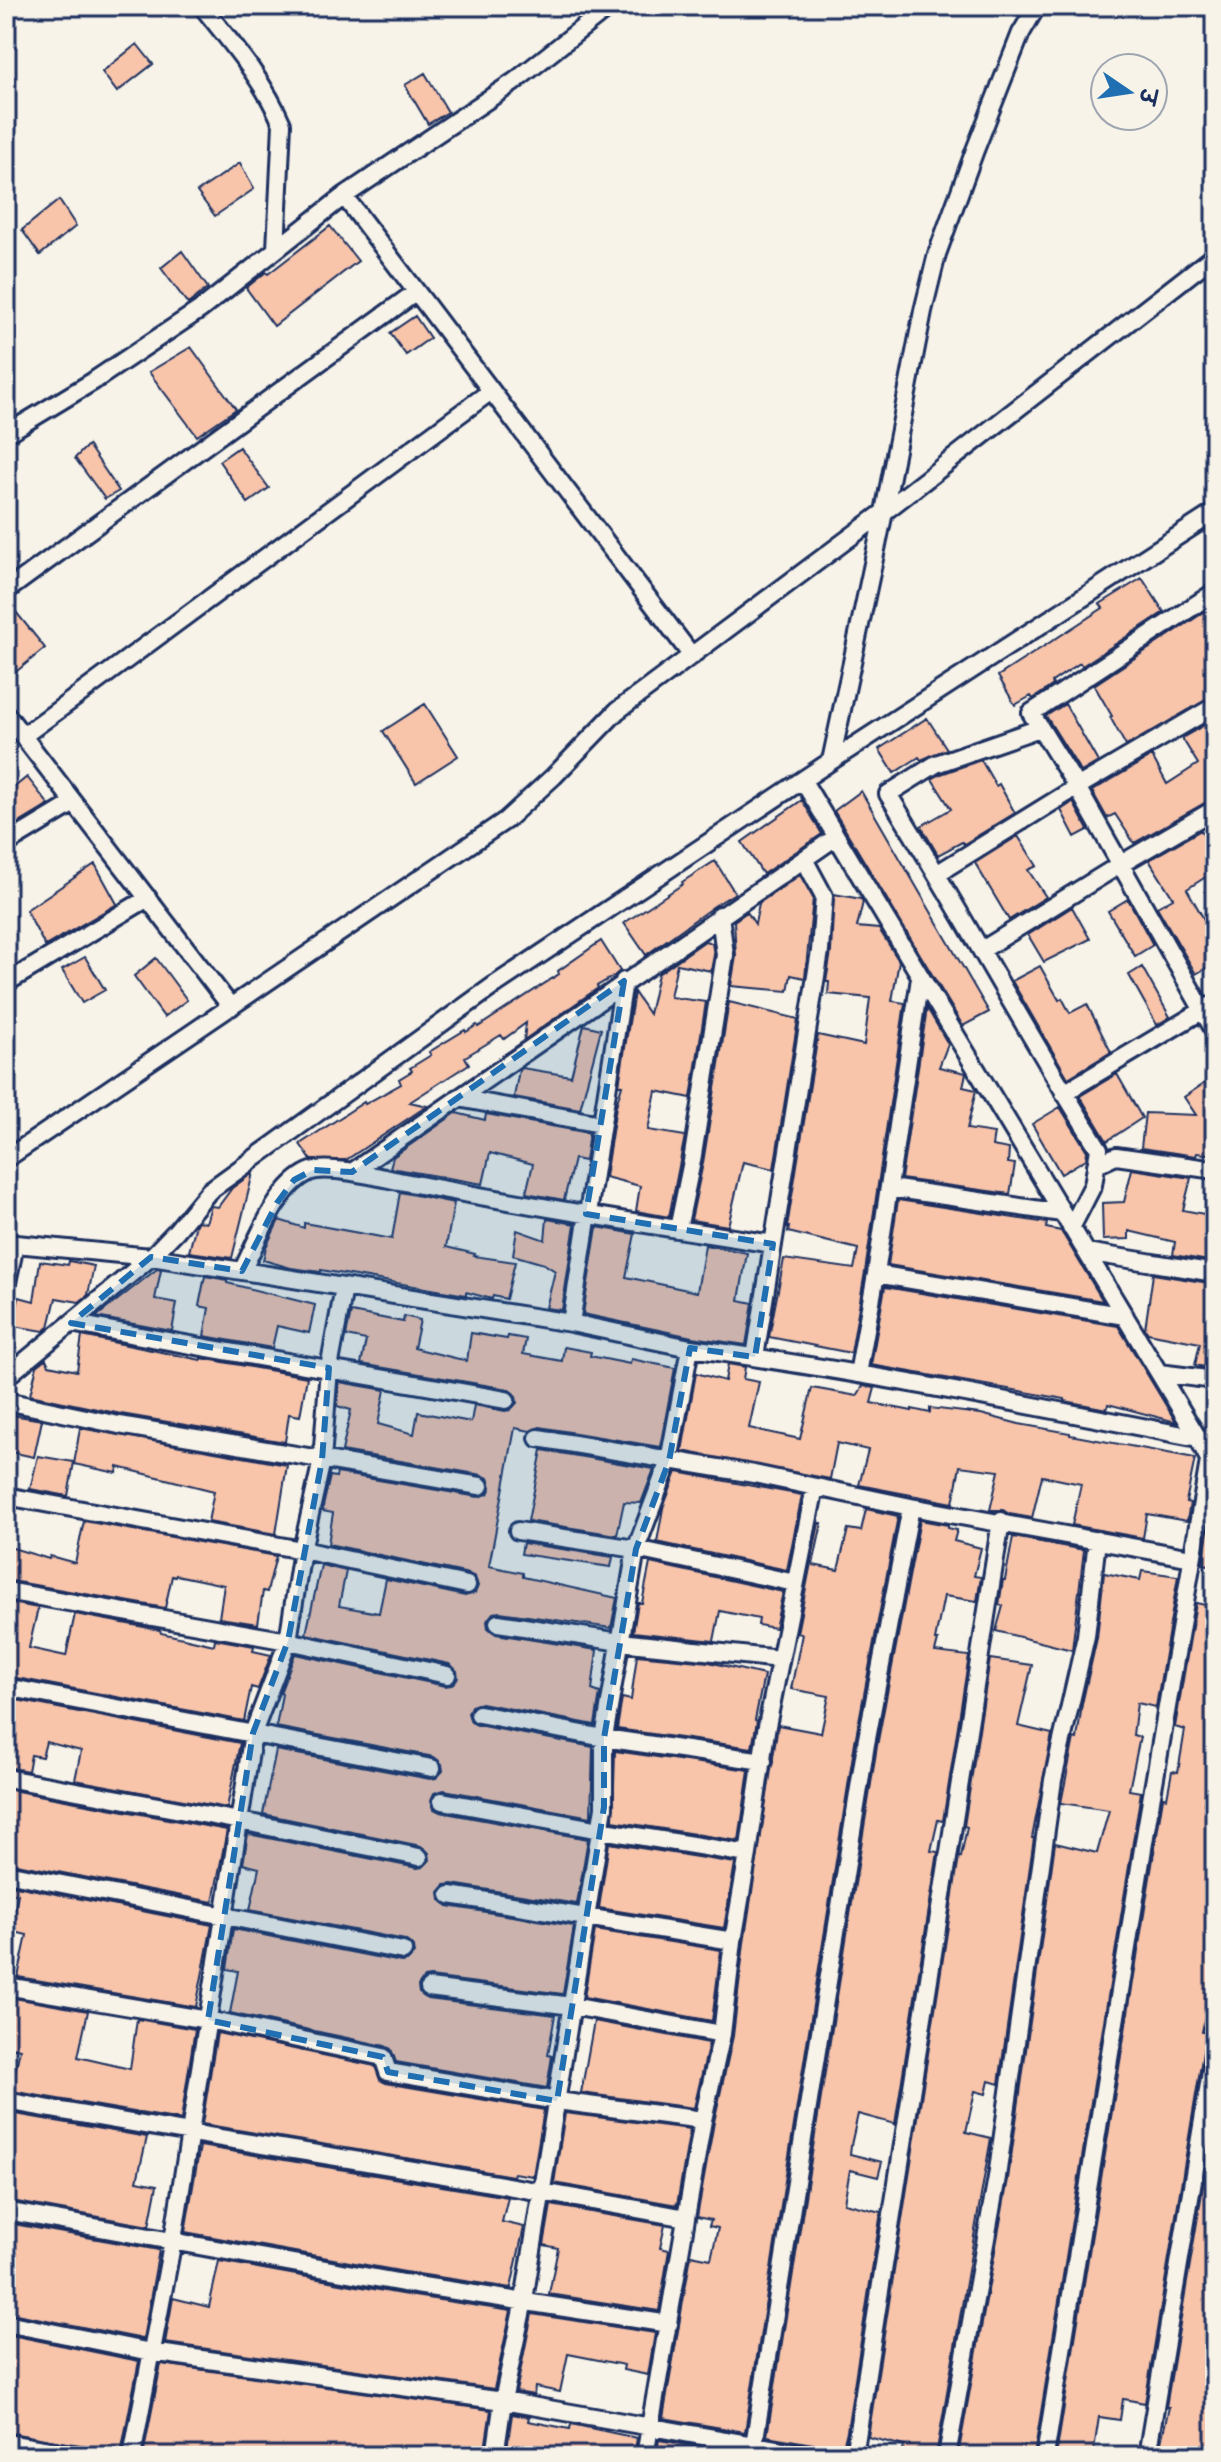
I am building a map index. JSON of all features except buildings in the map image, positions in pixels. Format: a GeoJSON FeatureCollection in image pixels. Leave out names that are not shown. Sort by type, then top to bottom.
{"type":"FeatureCollection","features":[{"type":"Feature","properties":{"kind":"street"},"geometry":{"type":"LineString","coordinates":[[202,6],[251,66],[282,124],[276,249]]}},
{"type":"Feature","properties":{"kind":"street"},"geometry":{"type":"LineString","coordinates":[[6,434],[92,382],[201,309],[344,196],[514,82],[610,6]]}},
{"type":"Feature","properties":{"kind":"street"},"geometry":{"type":"LineString","coordinates":[[831,761],[937,254],[1021,33],[1037,6]]}},
{"type":"Feature","properties":{"kind":"street"},"geometry":{"type":"LineString","coordinates":[[344,196],[692,656]]}},
{"type":"Feature","properties":{"kind":"street"},"geometry":{"type":"LineString","coordinates":[[6,1159],[506,820],[617,711],[884,512],[1215,255]]}},
{"type":"Feature","properties":{"kind":"street"},"geometry":{"type":"LineString","coordinates":[[6,591],[416,292]]}},
{"type":"Feature","properties":{"kind":"street"},"geometry":{"type":"LineString","coordinates":[[23,736],[491,391]]}},
{"type":"Feature","properties":{"kind":"street"},"geometry":{"type":"LineString","coordinates":[[6,1377],[151,1257],[209,1191],[496,984],[831,761],[1215,512]]}},
{"type":"Feature","properties":{"kind":"street"},"geometry":{"type":"LineString","coordinates":[[1215,592],[1031,713],[1208,1007],[1215,1032]]}},
{"type":"Feature","properties":{"kind":"street"},"geometry":{"type":"LineString","coordinates":[[938,873],[1215,706]]}},
{"type":"Feature","properties":{"kind":"street"},"geometry":{"type":"LineString","coordinates":[[6,714],[231,1007]]}},
{"type":"Feature","properties":{"kind":"street"},"geometry":{"type":"LineString","coordinates":[[1040,728],[936,764],[888,794],[938,873],[1099,1149],[1093,1185],[1066,1220]]}},
{"type":"Feature","properties":{"kind":"street"},"geometry":{"type":"LineString","coordinates":[[803,781],[1212,1466],[1192,1558],[1045,2456]]}},
{"type":"Feature","properties":{"kind":"street"},"geometry":{"type":"LineString","coordinates":[[6,844],[74,803]]}},
{"type":"Feature","properties":{"kind":"street"},"geometry":{"type":"LineString","coordinates":[[982,950],[1215,809]]}},
{"type":"Feature","properties":{"kind":"street"},"geometry":{"type":"LineString","coordinates":[[352,1172],[836,837]]}},
{"type":"Feature","properties":{"kind":"street"},"geometry":{"type":"LineString","coordinates":[[755,1357],[820,951],[824,896],[804,859]]}},
{"type":"Feature","properties":{"kind":"street"},"geometry":{"type":"LineString","coordinates":[[6,983],[148,898]]}},
{"type":"Feature","properties":{"kind":"street"},"geometry":{"type":"LineString","coordinates":[[678,1229],[725,955],[720,915]]}},
{"type":"Feature","properties":{"kind":"street"},"geometry":{"type":"LineString","coordinates":[[858,1374],[920,978]]}},
{"type":"Feature","properties":{"kind":"street"},"geometry":{"type":"LineString","coordinates":[[571,1323],[624,981]]}},
{"type":"Feature","properties":{"kind":"street"},"geometry":{"type":"LineString","coordinates":[[1064,1093],[1208,1007]]}},
{"type":"Feature","properties":{"kind":"street"},"geometry":{"type":"LineString","coordinates":[[458,1098],[601,1124]]}},
{"type":"Feature","properties":{"kind":"street"},"geometry":{"type":"LineString","coordinates":[[1096,1165],[1116,1156],[1215,1170]]}},
{"type":"Feature","properties":{"kind":"street"},"geometry":{"type":"LineString","coordinates":[[242,1271],[277,1203],[294,1180],[313,1170],[352,1172],[773,1244]]}},
{"type":"Feature","properties":{"kind":"street"},"geometry":{"type":"LineString","coordinates":[[889,1188],[1066,1220]]}},
{"type":"Feature","properties":{"kind":"street"},"geometry":{"type":"LineString","coordinates":[[6,1287],[10,1244],[151,1257],[571,1323],[690,1348],[858,1374],[1198,1438]]}},
{"type":"Feature","properties":{"kind":"street"},"geometry":{"type":"LineString","coordinates":[[1086,1252],[1215,1273]]}},
{"type":"Feature","properties":{"kind":"street"},"geometry":{"type":"LineString","coordinates":[[876,1274],[1125,1316]]}},
{"type":"Feature","properties":{"kind":"street"},"geometry":{"type":"LineString","coordinates":[[132,2456],[173,2240],[253,1733],[288,1641],[302,1550],[322,1460],[329,1368],[344,1288]]}},
{"type":"Feature","properties":{"kind":"street"},"geometry":{"type":"LineString","coordinates":[[71,1323],[202,1349],[506,1400]]}},
{"type":"Feature","properties":{"kind":"street"},"geometry":{"type":"LineString","coordinates":[[495,2456],[524,2300],[604,1807],[604,1738],[636,1549],[669,1461],[690,1348]]}},
{"type":"Feature","properties":{"kind":"street"},"geometry":{"type":"LineString","coordinates":[[1159,1373],[1215,1380]]}},
{"type":"Feature","properties":{"kind":"street"},"geometry":{"type":"LineString","coordinates":[[6,1401],[119,1425],[480,1486]]}},
{"type":"Feature","properties":{"kind":"street"},"geometry":{"type":"LineString","coordinates":[[538,1438],[754,1474],[911,1507],[1192,1558]]}},
{"type":"Feature","properties":{"kind":"street"},"geometry":{"type":"LineString","coordinates":[[645,2456],[703,2120],[722,2034],[733,1941],[766,1731],[815,1487]]}},
{"type":"Feature","properties":{"kind":"street"},"geometry":{"type":"LineString","coordinates":[[6,1496],[302,1550],[467,1585]]}},
{"type":"Feature","properties":{"kind":"street"},"geometry":{"type":"LineString","coordinates":[[754,2445],[866,1744],[911,1507]]}},
{"type":"Feature","properties":{"kind":"street"},"geometry":{"type":"LineString","coordinates":[[854,2456],[1001,1521]]}},
{"type":"Feature","properties":{"kind":"street"},"geometry":{"type":"LineString","coordinates":[[518,1531],[636,1549],[795,1583]]}},
{"type":"Feature","properties":{"kind":"street"},"geometry":{"type":"LineString","coordinates":[[947,2456],[997,2177],[1053,1780],[1086,1636],[1097,1540]]}},
{"type":"Feature","properties":{"kind":"street"},"geometry":{"type":"LineString","coordinates":[[6,1591],[288,1641],[447,1675]]}},
{"type":"Feature","properties":{"kind":"street"},"geometry":{"type":"LineString","coordinates":[[498,1623],[620,1642],[780,1659]]}},
{"type":"Feature","properties":{"kind":"street"},"geometry":{"type":"LineString","coordinates":[[6,1687],[432,1768]]}},
{"type":"Feature","properties":{"kind":"street"},"geometry":{"type":"LineString","coordinates":[[479,1714],[604,1738],[763,1761]]}},
{"type":"Feature","properties":{"kind":"street"},"geometry":{"type":"LineString","coordinates":[[6,1778],[419,1857]]}},
{"type":"Feature","properties":{"kind":"street"},"geometry":{"type":"LineString","coordinates":[[442,1801],[748,1854]]}},
{"type":"Feature","properties":{"kind":"street"},"geometry":{"type":"LineString","coordinates":[[6,1873],[403,1951]]}},
{"type":"Feature","properties":{"kind":"street"},"geometry":{"type":"LineString","coordinates":[[450,1895],[733,1941]]}},
{"type":"Feature","properties":{"kind":"street"},"geometry":{"type":"LineString","coordinates":[[6,1986],[208,2020],[383,2057],[388,2072],[557,2101],[703,2120]]}},
{"type":"Feature","properties":{"kind":"street"},"geometry":{"type":"LineString","coordinates":[[429,1988],[572,2006],[722,2034]]}},
{"type":"Feature","properties":{"kind":"street"},"geometry":{"type":"LineString","coordinates":[[1147,2456],[1215,2048]]}},
{"type":"Feature","properties":{"kind":"street"},"geometry":{"type":"LineString","coordinates":[[6,2101],[190,2134],[542,2190],[686,2218]]}},
{"type":"Feature","properties":{"kind":"street"},"geometry":{"type":"LineString","coordinates":[[6,2211],[403,2283],[669,2324]]}},
{"type":"Feature","properties":{"kind":"street"},"geometry":{"type":"LineString","coordinates":[[6,2323],[151,2352],[503,2401],[816,2456]]}},
{"type":"Feature","properties":{"kind":"street"},"geometry":{"type":"LineString","coordinates":[[6,2443],[86,2456]]}},
{"type":"Feature","properties":{"kind":"highlighted area"},"geometry":{"type":"Polygon","coordinates":[[[624,981],[586,1214],[773,1244],[755,1357],[690,1348],[669,1461],[636,1549],[604,1738],[604,1807],[557,2101],[388,2072],[383,2057],[208,2020],[253,1733],[288,1641],[322,1460],[329,1368],[71,1323],[151,1257],[242,1271],[277,1203],[294,1180],[313,1170],[352,1172],[624,981]]]}}]}
